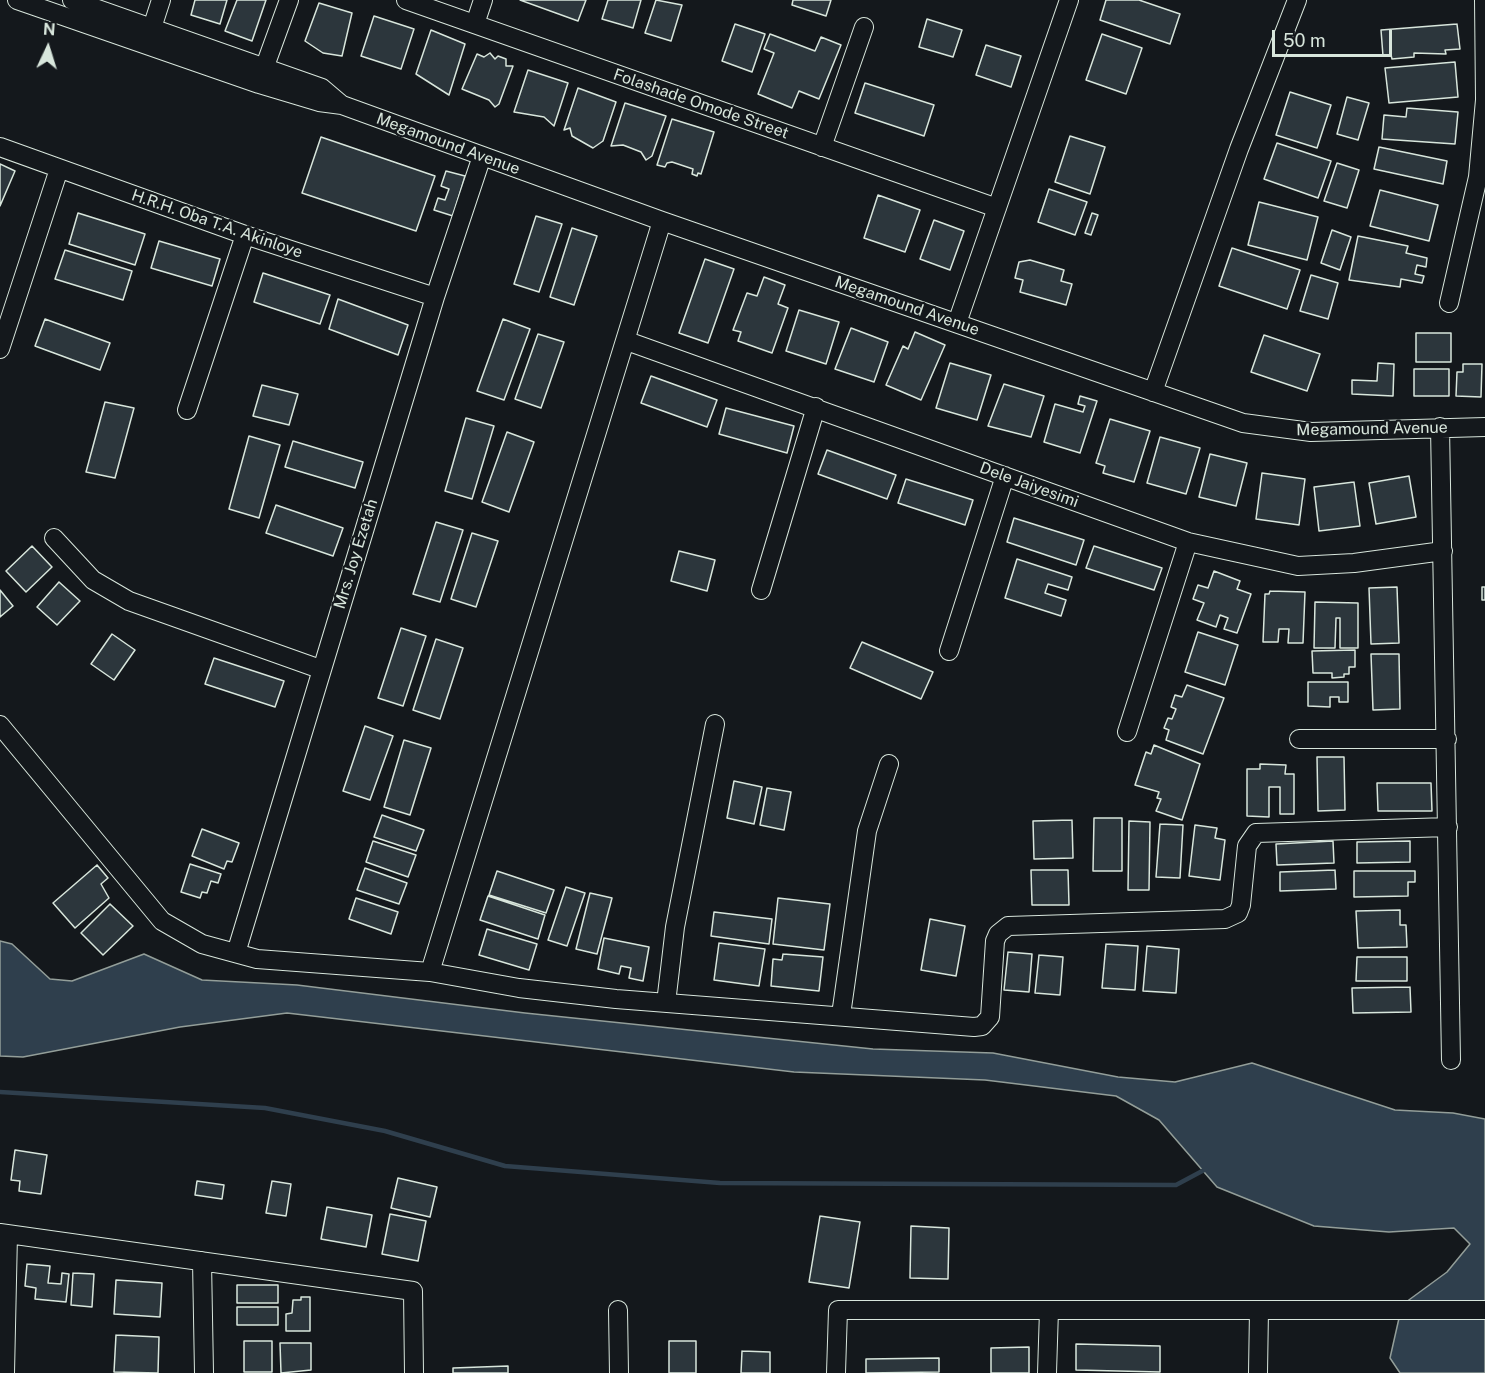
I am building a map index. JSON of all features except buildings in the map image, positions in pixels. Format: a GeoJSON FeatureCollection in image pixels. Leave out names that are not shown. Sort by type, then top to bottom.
{"type":"FeatureCollection","features":[{"type":"Feature","properties":{"kind":"street","name":"Megamound Avenue"},"geometry":{"type":"LineString","coordinates":[[17,0],[259,84],[319,102],[342,105],[662,221],[1243,423],[1288,430],[1485,427]]}},
{"type":"Feature","properties":{"kind":"street","name":"Megamound Avenue"},"geometry":{"type":"LineString","coordinates":[[72,0],[322,88],[342,105]]}},
{"type":"Feature","properties":{"kind":"street"},"geometry":{"type":"LineString","coordinates":[[152,28],[161,0]]}},
{"type":"Feature","properties":{"kind":"street"},"geometry":{"type":"LineString","coordinates":[[259,84],[289,0]]}},
{"type":"Feature","properties":{"kind":"street","name":"Folashade Omode Street"},"geometry":{"type":"LineString","coordinates":[[406,0],[997,208]]}},
{"type":"Feature","properties":{"kind":"street"},"geometry":{"type":"LineString","coordinates":[[475,24],[483,0]]}},
{"type":"Feature","properties":{"kind":"street"},"geometry":{"type":"LineString","coordinates":[[957,323],[1069,0]]}},
{"type":"Feature","properties":{"kind":"street"},"geometry":{"type":"LineString","coordinates":[[1153,392],[1239,148],[1297,0]]}},
{"type":"Feature","properties":{"kind":"street"},"geometry":{"type":"LineString","coordinates":[[1449,303],[1478,177],[1485,100],[1484,0]]}},
{"type":"Feature","properties":{"kind":"street"},"geometry":{"type":"LineString","coordinates":[[822,147],[864,27]]}},
{"type":"Feature","properties":{"kind":"street","name":"H.R.H. Oba T.A. Akinloye"},"geometry":{"type":"LineString","coordinates":[[0,147],[244,235],[435,297]]}},
{"type":"Feature","properties":{"kind":"street","name":"Mrs. Joy Ezetah"},"geometry":{"type":"LineString","coordinates":[[236,953],[320,669],[435,297],[482,156]]}},
{"type":"Feature","properties":{"kind":"street"},"geometry":{"type":"LineString","coordinates":[[0,349],[59,169]]}},
{"type":"Feature","properties":{"kind":"street"},"geometry":{"type":"LineString","coordinates":[[430,972],[520,675],[627,341],[662,221]]}},
{"type":"Feature","properties":{"kind":"street"},"geometry":{"type":"LineString","coordinates":[[187,410],[244,235]]}},
{"type":"Feature","properties":{"kind":"street","name":"Dele Jaiyesimi"},"geometry":{"type":"LineString","coordinates":[[627,341],[1188,542],[1298,566],[1354,563],[1443,551]]}},
{"type":"Feature","properties":{"kind":"street"},"geometry":{"type":"LineString","coordinates":[[761,590],[816,407]]}},
{"type":"Feature","properties":{"kind":"street"},"geometry":{"type":"LineString","coordinates":[[1440,427],[1451,1060]]}},
{"type":"Feature","properties":{"kind":"street"},"geometry":{"type":"LineString","coordinates":[[950,651],[1005,476]]}},
{"type":"Feature","properties":{"kind":"street"},"geometry":{"type":"LineString","coordinates":[[54,538],[93,579],[129,601],[320,669]]}},
{"type":"Feature","properties":{"kind":"street"},"geometry":{"type":"LineString","coordinates":[[1127,732],[1188,542]]}},
{"type":"Feature","properties":{"kind":"street"},"geometry":{"type":"LineString","coordinates":[[666,1003],[675,927],[715,724]]}},
{"type":"Feature","properties":{"kind":"street"},"geometry":{"type":"LineString","coordinates":[[0,725],[162,921],[184,936],[236,953],[256,959],[430,972],[519,988],[666,1003],[982,1026],[990,1017],[995,941],[1008,926],[1225,920],[1238,913],[1241,905],[1247,846],[1249,839],[1256,833],[1448,827]]}},
{"type":"Feature","properties":{"kind":"street"},"geometry":{"type":"LineString","coordinates":[[1299,739],[1447,739]]}},
{"type":"Feature","properties":{"kind":"street"},"geometry":{"type":"LineString","coordinates":[[841,1015],[867,831],[889,764]]}},
{"type":"Feature","properties":{"kind":"street"},"geometry":{"type":"LineString","coordinates":[[5,1373],[4,1234],[413,1291],[414,1373]]}},
{"type":"Feature","properties":{"kind":"street"},"geometry":{"type":"LineString","coordinates":[[202,1261],[204,1373]]}},
{"type":"Feature","properties":{"kind":"street"},"geometry":{"type":"LineString","coordinates":[[618,1310],[619,1373]]}},
{"type":"Feature","properties":{"kind":"street"},"geometry":{"type":"LineString","coordinates":[[836,1373],[838,1310],[1485,1310]]}},
{"type":"Feature","properties":{"kind":"street"},"geometry":{"type":"LineString","coordinates":[[1047,1373],[1049,1310]]}},
{"type":"Feature","properties":{"kind":"street"},"geometry":{"type":"LineString","coordinates":[[1258,1373],[1259,1310]]}},
{"type":"Feature","properties":{"kind":"water"},"geometry":{"type":"Polygon","coordinates":[[[0,941],[12,944],[50,979],[72,981],[144,954],[202,980],[297,985],[525,1013],[873,1049],[993,1053],[1118,1077],[1175,1082],[1252,1063],[1395,1110],[1453,1113],[1485,1119],[1485,1373],[1400,1373],[1390,1358],[1402,1305],[1447,1272],[1470,1244],[1454,1228],[1389,1232],[1314,1226],[1217,1187],[1159,1120],[1116,1096],[985,1080],[794,1072],[287,1013],[180,1027],[23,1057],[0,1056],[0,941]]]}},
{"type":"Feature","properties":{"kind":"waterway"},"geometry":{"type":"LineString","coordinates":[[0,1092],[265,1108],[385,1131],[505,1166],[720,1183],[1176,1185],[1206,1169]]}}]}
